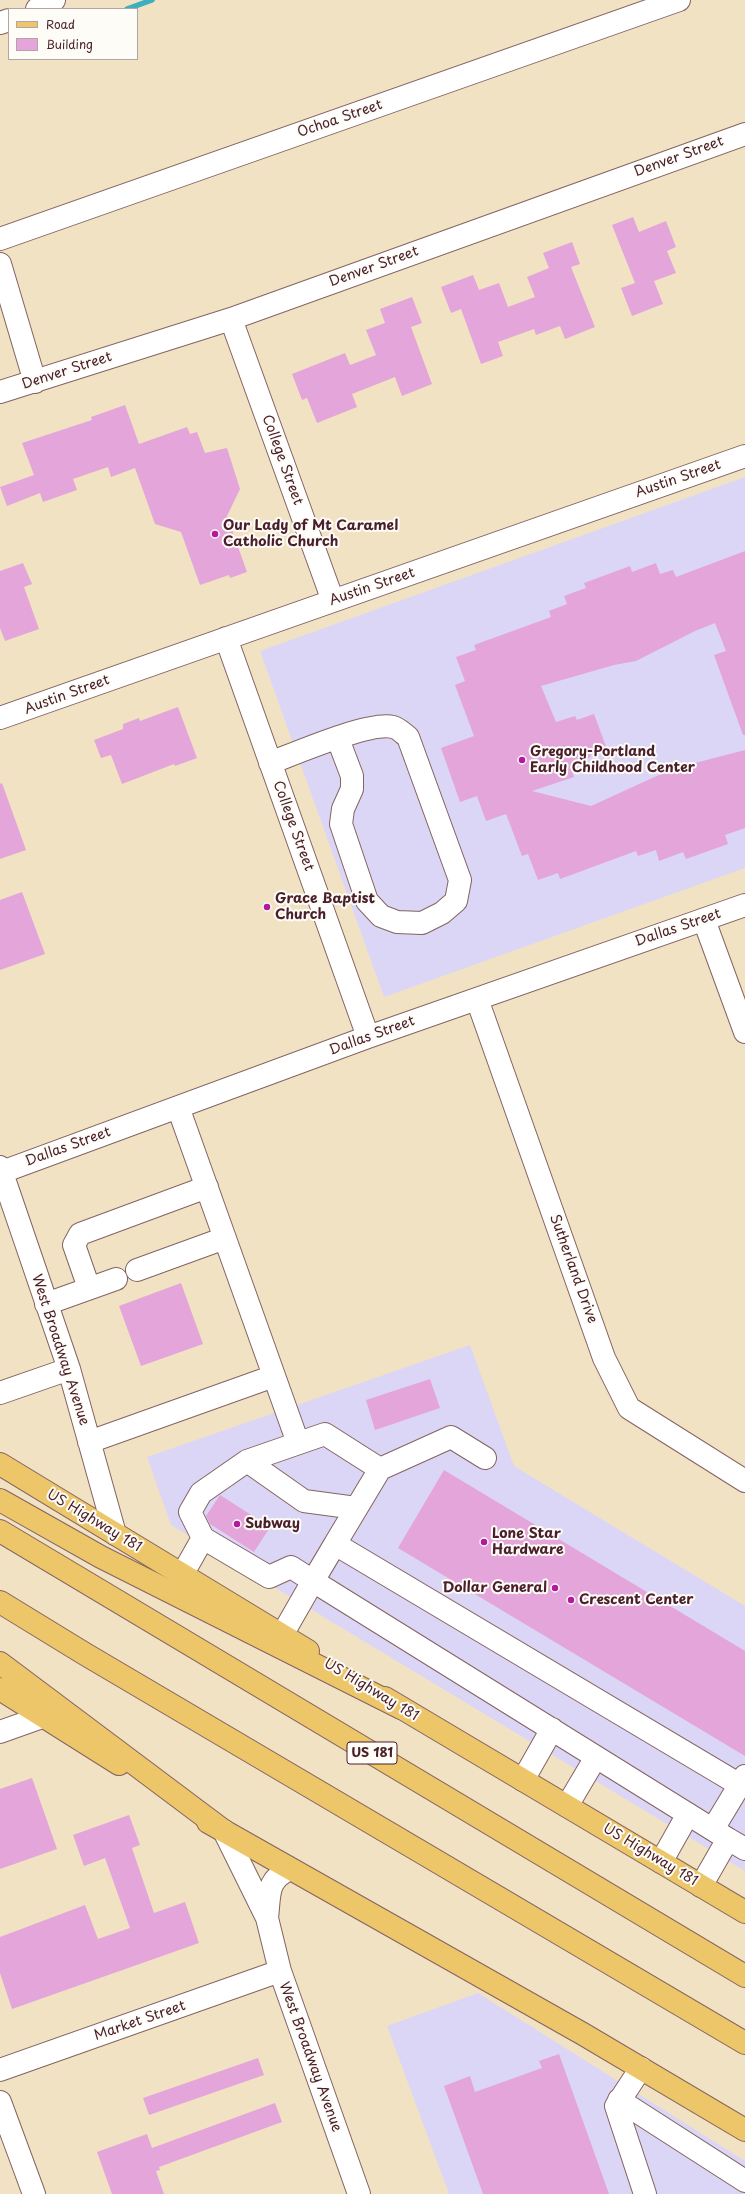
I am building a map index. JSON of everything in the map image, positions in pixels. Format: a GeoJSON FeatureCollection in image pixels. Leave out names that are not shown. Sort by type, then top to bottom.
{"type":"FeatureCollection","features":[{"type":"Feature","properties":{"kind":"main road","name":"US Highway 181"},"geometry":{"type":"LineString","coordinates":[[0,1464],[401,1708],[745,1912]]}},
{"type":"Feature","properties":{"kind":"main road"},"geometry":{"type":"LineString","coordinates":[[0,1500],[101,1557],[401,1708]]}},
{"type":"Feature","properties":{"kind":"main road","name":"US 181"},"geometry":{"type":"LineString","coordinates":[[0,1531],[745,1976]]}},
{"type":"Feature","properties":{"kind":"main road"},"geometry":{"type":"LineString","coordinates":[[0,1602],[85,1654],[745,2043]]}},
{"type":"Feature","properties":{"kind":"main road"},"geometry":{"type":"LineString","coordinates":[[0,1662],[224,1831]]}},
{"type":"Feature","properties":{"kind":"main road"},"geometry":{"type":"LineString","coordinates":[[0,1689],[45,1716],[224,1831],[641,2068],[745,2130]]}},
{"type":"Feature","properties":{"kind":"street"},"geometry":{"type":"LineString","coordinates":[[39,8],[54,0]]}},
{"type":"Feature","properties":{"kind":"street","name":"Ochoa Street"},"geometry":{"type":"LineString","coordinates":[[0,239],[679,0]]}},
{"type":"Feature","properties":{"kind":"street","name":"Denver Street"},"geometry":{"type":"LineString","coordinates":[[0,392],[231,318],[745,134]]}},
{"type":"Feature","properties":{"kind":"street"},"geometry":{"type":"LineString","coordinates":[[0,264],[35,382]]}},
{"type":"Feature","properties":{"kind":"street","name":"College Street"},"geometry":{"type":"LineString","coordinates":[[231,318],[333,601]]}},
{"type":"Feature","properties":{"kind":"street","name":"Austin Street"},"geometry":{"type":"LineString","coordinates":[[0,718],[745,456]]}},
{"type":"Feature","properties":{"kind":"street","name":"College Street"},"geometry":{"type":"LineString","coordinates":[[226,638],[368,1037]]}},
{"type":"Feature","properties":{"kind":"street"},"geometry":{"type":"LineString","coordinates":[[270,763],[338,738],[373,726],[394,727],[408,737],[460,880],[456,901],[442,913],[422,922],[397,922],[381,916],[367,901],[340,824],[343,808],[352,789],[352,776],[338,738]]}},
{"type":"Feature","properties":{"kind":"street","name":"Dallas Street"},"geometry":{"type":"LineString","coordinates":[[1,1170],[368,1037],[745,905]]}},
{"type":"Feature","properties":{"kind":"street"},"geometry":{"type":"LineString","coordinates":[[704,920],[745,1032]]}},
{"type":"Feature","properties":{"kind":"street","name":"Sutherland Drive"},"geometry":{"type":"LineString","coordinates":[[477,999],[604,1358],[629,1408],[745,1481]]}},
{"type":"Feature","properties":{"kind":"street"},"geometry":{"type":"LineString","coordinates":[[178,1107],[298,1444]]}},
{"type":"Feature","properties":{"kind":"street","name":"West Broadway Avenue"},"geometry":{"type":"LineString","coordinates":[[1,1170],[69,1369],[115,1534]]}},
{"type":"Feature","properties":{"kind":"street"},"geometry":{"type":"LineString","coordinates":[[89,1288],[74,1245],[80,1234],[206,1187]]}},
{"type":"Feature","properties":{"kind":"street"},"geometry":{"type":"LineString","coordinates":[[138,1270],[225,1238]]}},
{"type":"Feature","properties":{"kind":"street"},"geometry":{"type":"LineString","coordinates":[[46,1304],[116,1278]]}},
{"type":"Feature","properties":{"kind":"street"},"geometry":{"type":"LineString","coordinates":[[0,1393],[69,1369]]}},
{"type":"Feature","properties":{"kind":"street"},"geometry":{"type":"LineString","coordinates":[[89,1442],[274,1376]]}},
{"type":"Feature","properties":{"kind":"street"},"geometry":{"type":"LineString","coordinates":[[380,1469],[326,1434],[247,1461],[201,1493],[190,1512],[203,1538],[269,1577],[291,1567],[729,1839]]}},
{"type":"Feature","properties":{"kind":"street"},"geometry":{"type":"LineString","coordinates":[[282,1635],[380,1469],[451,1437],[485,1458]]}},
{"type":"Feature","properties":{"kind":"street"},"geometry":{"type":"LineString","coordinates":[[247,1461],[304,1501],[356,1508]]}},
{"type":"Feature","properties":{"kind":"street"},"geometry":{"type":"LineString","coordinates":[[182,1575],[203,1538]]}},
{"type":"Feature","properties":{"kind":"street"},"geometry":{"type":"LineString","coordinates":[[335,1544],[742,1781],[729,1839],[701,1886]]}},
{"type":"Feature","properties":{"kind":"street"},"geometry":{"type":"LineString","coordinates":[[0,1732],[45,1716]]}},
{"type":"Feature","properties":{"kind":"street"},"geometry":{"type":"LineString","coordinates":[[524,1780],[552,1729]]}},
{"type":"Feature","properties":{"kind":"street"},"geometry":{"type":"LineString","coordinates":[[567,1806],[596,1757]]}},
{"type":"Feature","properties":{"kind":"street"},"geometry":{"type":"LineString","coordinates":[[661,1862],[688,1814]]}},
{"type":"Feature","properties":{"kind":"street","name":"West Broadway Avenue"},"geometry":{"type":"LineString","coordinates":[[224,1831],[267,1918],[280,1972],[359,2194]]}},
{"type":"Feature","properties":{"kind":"street","name":"West Broadway Avenue"},"geometry":{"type":"LineString","coordinates":[[267,1918],[270,1888],[278,1875],[290,1869]]}},
{"type":"Feature","properties":{"kind":"street","name":"Market Street"},"geometry":{"type":"LineString","coordinates":[[0,2070],[280,1972]]}},
{"type":"Feature","properties":{"kind":"street"},"geometry":{"type":"LineString","coordinates":[[641,2068],[616,2106],[617,2113],[645,2194]]}},
{"type":"Feature","properties":{"kind":"street"},"geometry":{"type":"LineString","coordinates":[[619,2100],[745,2181]]}},
{"type":"Feature","properties":{"kind":"street"},"geometry":{"type":"LineString","coordinates":[[0,2102],[34,2194]]}},
{"type":"Feature","properties":{"kind":"shaded area","name":"Gregory-Portland Early Childhood Center"},"geometry":{"type":"Polygon","coordinates":[[[745,477],[745,868],[384,997],[260,651],[745,477]]]}},
{"type":"Feature","properties":{"kind":"shaded area"},"geometry":{"type":"Polygon","coordinates":[[[470,1345],[514,1466],[745,1606],[745,1871],[171,1525],[147,1457],[470,1345]]]}},
{"type":"Feature","properties":{"kind":"shaded area"},"geometry":{"type":"Polygon","coordinates":[[[478,1993],[745,2161],[745,2194],[449,2194],[387,2026],[478,1993]]]}},
{"type":"Feature","properties":{"kind":"building"},"geometry":{"type":"Polygon","coordinates":[[[633,217],[639,232],[666,221],[676,247],[667,251],[676,273],[654,281],[663,304],[632,316],[621,288],[635,283],[612,225],[633,217]]]}},
{"type":"Feature","properties":{"kind":"building"},"geometry":{"type":"Polygon","coordinates":[[[572,242],[580,264],[571,267],[595,327],[565,339],[560,326],[536,335],[534,329],[498,342],[503,356],[481,364],[461,309],[451,313],[441,287],[473,275],[479,290],[499,283],[508,307],[535,297],[527,277],[549,268],[543,253],[572,242]]]}},
{"type":"Feature","properties":{"kind":"building"},"geometry":{"type":"Polygon","coordinates":[[[412,297],[422,323],[411,327],[432,384],[402,396],[395,377],[352,394],[357,407],[317,423],[307,398],[302,400],[292,374],[345,353],[350,365],[376,355],[366,330],[385,323],[380,309],[412,297]]]}},
{"type":"Feature","properties":{"kind":"building"},"geometry":{"type":"Polygon","coordinates":[[[125,405],[139,444],[187,427],[190,434],[197,432],[205,453],[227,448],[240,489],[227,516],[247,572],[230,578],[229,575],[200,585],[181,532],[155,524],[135,468],[111,477],[108,467],[73,479],[77,490],[43,502],[40,493],[7,506],[0,487],[34,475],[22,443],[92,420],[91,417],[125,405]]]}},
{"type":"Feature","properties":{"kind":"building"},"geometry":{"type":"Polygon","coordinates":[[[745,551],[745,735],[743,735],[714,655],[726,651],[715,623],[695,631],[636,661],[614,665],[541,686],[556,722],[575,716],[577,720],[594,714],[607,749],[590,755],[591,757],[570,766],[574,777],[532,791],[591,806],[672,769],[745,750],[745,828],[725,835],[728,844],[686,859],[683,852],[659,861],[656,850],[638,856],[636,851],[560,879],[558,873],[538,880],[528,854],[522,856],[506,814],[486,821],[477,796],[460,802],[441,748],[474,736],[455,685],[465,681],[456,657],[476,650],[474,645],[551,617],[549,611],[567,604],[564,596],[586,588],[584,583],[630,566],[632,572],[656,563],[660,574],[673,570],[676,577],[745,551]]]}},
{"type":"Feature","properties":{"kind":"building"},"geometry":{"type":"Polygon","coordinates":[[[23,563],[32,584],[24,587],[39,629],[5,641],[0,628],[0,571],[23,563]]]}},
{"type":"Feature","properties":{"kind":"building"},"geometry":{"type":"Polygon","coordinates":[[[178,707],[197,758],[175,766],[174,764],[122,784],[111,755],[101,758],[94,740],[123,729],[123,724],[139,718],[140,721],[178,707]]]}},
{"type":"Feature","properties":{"kind":"building"},"geometry":{"type":"Polygon","coordinates":[[[2,783],[26,850],[0,859],[0,784],[2,783]]]}},
{"type":"Feature","properties":{"kind":"building"},"geometry":{"type":"Polygon","coordinates":[[[22,892],[45,954],[0,970],[0,900],[22,892]]]}},
{"type":"Feature","properties":{"kind":"building"},"geometry":{"type":"Polygon","coordinates":[[[181,1283],[203,1344],[141,1366],[119,1306],[181,1283]]]}},
{"type":"Feature","properties":{"kind":"building"},"geometry":{"type":"Polygon","coordinates":[[[430,1379],[440,1408],[375,1430],[366,1400],[430,1379]]]}},
{"type":"Feature","properties":{"kind":"building","name":"Crescent Center"},"geometry":{"type":"Polygon","coordinates":[[[444,1470],[745,1651],[745,1756],[398,1548],[444,1470]]]}},
{"type":"Feature","properties":{"kind":"building","name":"Subway"},"geometry":{"type":"Polygon","coordinates":[[[220,1495],[270,1527],[254,1552],[210,1524],[206,1516],[220,1495]]]}},
{"type":"Feature","properties":{"kind":"building"},"geometry":{"type":"Polygon","coordinates":[[[32,1778],[57,1849],[0,1869],[0,1789],[32,1778]]]}},
{"type":"Feature","properties":{"kind":"building"},"geometry":{"type":"Polygon","coordinates":[[[129,1815],[140,1845],[132,1848],[154,1913],[185,1902],[199,1943],[12,2009],[0,1973],[0,1937],[85,1905],[98,1939],[130,1928],[105,1858],[84,1866],[73,1835],[129,1815]]]}},
{"type":"Feature","properties":{"kind":"building"},"geometry":{"type":"Polygon","coordinates":[[[559,2054],[609,2194],[483,2194],[444,2086],[470,2076],[475,2092],[542,2068],[539,2061],[559,2054]]]}},
{"type":"Feature","properties":{"kind":"building"},"geometry":{"type":"Polygon","coordinates":[[[258,2058],[264,2075],[149,2115],[143,2098],[258,2058]]]}},
{"type":"Feature","properties":{"kind":"building"},"geometry":{"type":"Polygon","coordinates":[[[275,2103],[282,2122],[159,2167],[160,2170],[156,2171],[164,2194],[112,2194],[97,2152],[147,2134],[152,2148],[275,2103]]]}},
{"type":"Feature","properties":{"kind":"waterway"},"geometry":{"type":"LineString","coordinates":[[130,8],[152,0]]}},
{"type":"Feature","properties":{"kind":"place","name":"Our Lady of Mt Caramel Catholic Church"},"geometry":{"type":"Point","coordinates":[215,534]}},
{"type":"Feature","properties":{"kind":"place","name":"Gregory-Portland Early Childhood Center"},"geometry":{"type":"Point","coordinates":[522,760]}},
{"type":"Feature","properties":{"kind":"place","name":"Grace Baptist Church"},"geometry":{"type":"Point","coordinates":[267,907]}},
{"type":"Feature","properties":{"kind":"place","name":"Subway"},"geometry":{"type":"Point","coordinates":[237,1524]}},
{"type":"Feature","properties":{"kind":"place","name":"Lone Star Hardware"},"geometry":{"type":"Point","coordinates":[484,1542]}},
{"type":"Feature","properties":{"kind":"place","name":"Dollar General"},"geometry":{"type":"Point","coordinates":[555,1588]}},
{"type":"Feature","properties":{"kind":"place","name":"Crescent Center"},"geometry":{"type":"Point","coordinates":[571,1600]}}]}
